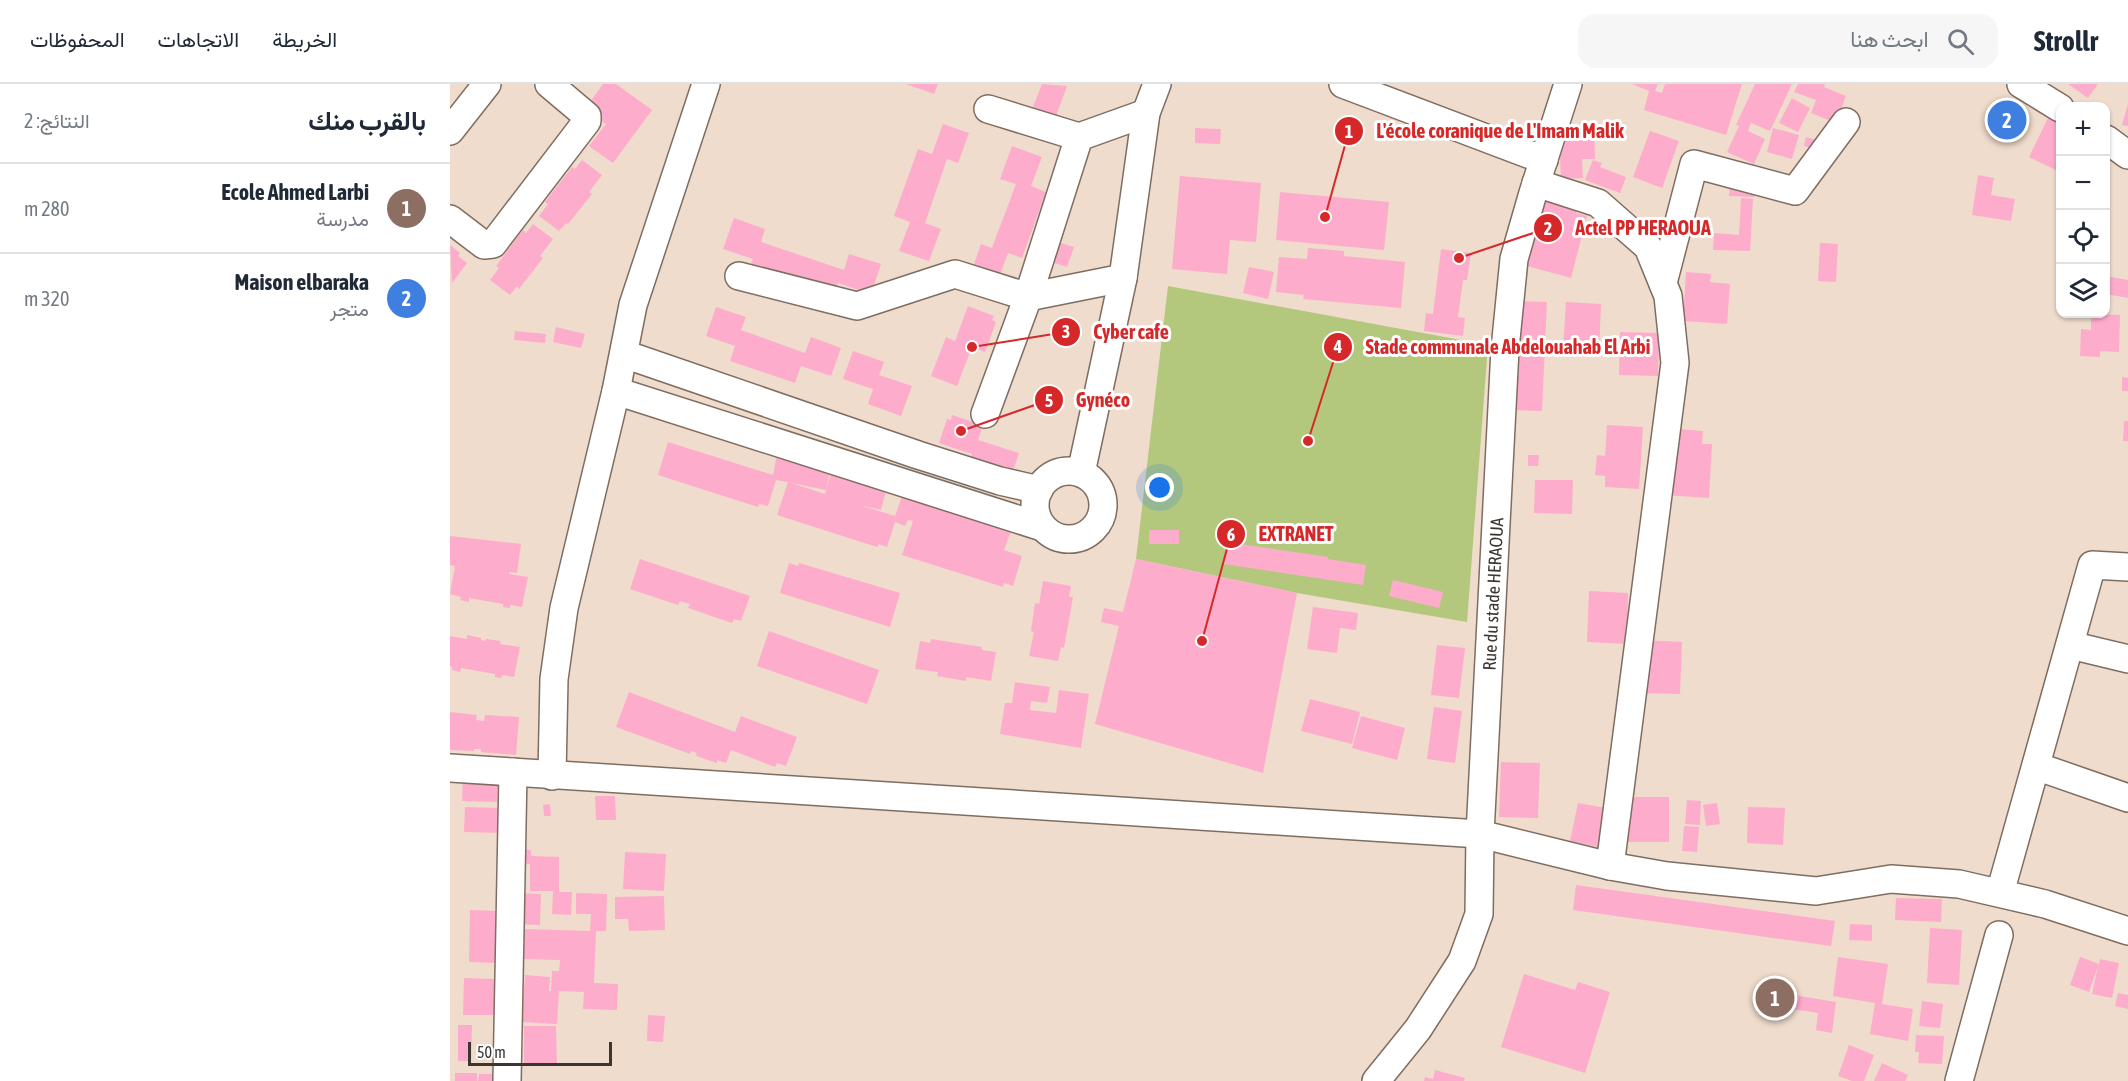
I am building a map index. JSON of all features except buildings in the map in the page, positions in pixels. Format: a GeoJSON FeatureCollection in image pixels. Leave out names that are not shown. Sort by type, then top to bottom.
{"type":"FeatureCollection","features":[{"type":"Feature","properties":{"kind":"street"},"geometry":{"type":"LineString","coordinates":[[450,219],[484,245],[493,244],[587,121],[587,116],[549,84]]}},
{"type":"Feature","properties":{"kind":"street"},"geometry":{"type":"LineString","coordinates":[[552,776],[554,679],[564,608],[616,391],[633,305],[706,84]]}},
{"type":"Feature","properties":{"kind":"street"},"geometry":{"type":"LineString","coordinates":[[1080,472],[1123,278],[1146,113],[1157,84]]}},
{"type":"Feature","properties":{"kind":"street"},"geometry":{"type":"LineString","coordinates":[[1342,84],[1540,171],[1598,203],[1648,247],[1668,296],[1675,363],[1610,866]]}},
{"type":"Feature","properties":{"kind":"street","name":"Rue du stade HERAOUA"},"geometry":{"type":"LineString","coordinates":[[1376,1081],[1418,1029],[1462,961],[1479,914],[1480,834],[1505,349],[1514,259],[1568,84]]}},
{"type":"Feature","properties":{"kind":"street"},"geometry":{"type":"LineString","coordinates":[[2021,84],[2056,105]]}},
{"type":"Feature","properties":{"kind":"street"},"geometry":{"type":"LineString","coordinates":[[450,131],[482,86]]}},
{"type":"Feature","properties":{"kind":"street"},"geometry":{"type":"LineString","coordinates":[[988,109],[1079,137],[1146,113]]}},
{"type":"Feature","properties":{"kind":"street"},"geometry":{"type":"LineString","coordinates":[[1663,283],[1694,164],[1795,191],[1846,122]]}},
{"type":"Feature","properties":{"kind":"street"},"geometry":{"type":"LineString","coordinates":[[985,414],[1028,297],[1079,137]]}},
{"type":"Feature","properties":{"kind":"street"},"geometry":{"type":"LineString","coordinates":[[2110,142],[2128,155]]}},
{"type":"Feature","properties":{"kind":"street"},"geometry":{"type":"LineString","coordinates":[[739,276],[857,306],[955,274],[1028,297],[1123,278]]}},
{"type":"Feature","properties":{"kind":"street"},"geometry":{"type":"LineString","coordinates":[[624,354],[918,455],[1000,481],[1039,490]]}},
{"type":"Feature","properties":{"kind":"street"},"geometry":{"type":"LineString","coordinates":[[616,391],[1042,527],[1059,538],[1068,540],[1087,535],[1101,521],[1104,502],[1097,484],[1080,472],[1061,472],[1052,476],[1039,490],[1035,499],[1035,509],[1042,527]]}},
{"type":"Feature","properties":{"kind":"street"},"geometry":{"type":"LineString","coordinates":[[2001,893],[2092,565],[2128,567]]}},
{"type":"Feature","properties":{"kind":"street"},"geometry":{"type":"LineString","coordinates":[[2070,645],[2128,659]]}},
{"type":"Feature","properties":{"kind":"street"},"geometry":{"type":"LineString","coordinates":[[2036,766],[2128,798]]}},
{"type":"Feature","properties":{"kind":"street"},"geometry":{"type":"LineString","coordinates":[[450,768],[1480,834],[1610,866],[1666,876],[1816,891],[1892,879],[1959,884],[2045,904],[2128,931]]}},
{"type":"Feature","properties":{"kind":"street"},"geometry":{"type":"LineString","coordinates":[[507,1081],[513,772]]}},
{"type":"Feature","properties":{"kind":"street"},"geometry":{"type":"LineString","coordinates":[[1959,1081],[1999,935]]}},
{"type":"Feature","properties":{"kind":"green space"},"geometry":{"type":"Polygon","coordinates":[[[1168,286],[1488,345],[1467,622],[1297,593],[1136,559],[1168,286]]]}},
{"type":"Feature","properties":{"kind":"place","name":"Maison elbaraka"},"geometry":{"type":"Point","coordinates":[2007,120]}},
{"type":"Feature","properties":{"kind":"place","name":"L'école coranique de L'Imam Malik"},"geometry":{"type":"Point","coordinates":[1325,217]}},
{"type":"Feature","properties":{"kind":"place","name":"Actel PP HERAOUA"},"geometry":{"type":"Point","coordinates":[1459,258]}},
{"type":"Feature","properties":{"kind":"place","name":"Cyber cafe"},"geometry":{"type":"Point","coordinates":[972,347]}},
{"type":"Feature","properties":{"kind":"place","name":"Gynéco"},"geometry":{"type":"Point","coordinates":[961,431]}},
{"type":"Feature","properties":{"kind":"place","name":"Stade communale Abdelouahab El Arbi"},"geometry":{"type":"Point","coordinates":[1308,441]}},
{"type":"Feature","properties":{"kind":"place","name":"EXTRANET"},"geometry":{"type":"Point","coordinates":[1202,641]}},
{"type":"Feature","properties":{"kind":"place","name":"Ecole Ahmed Larbi"},"geometry":{"type":"Point","coordinates":[1775,998]}}]}
